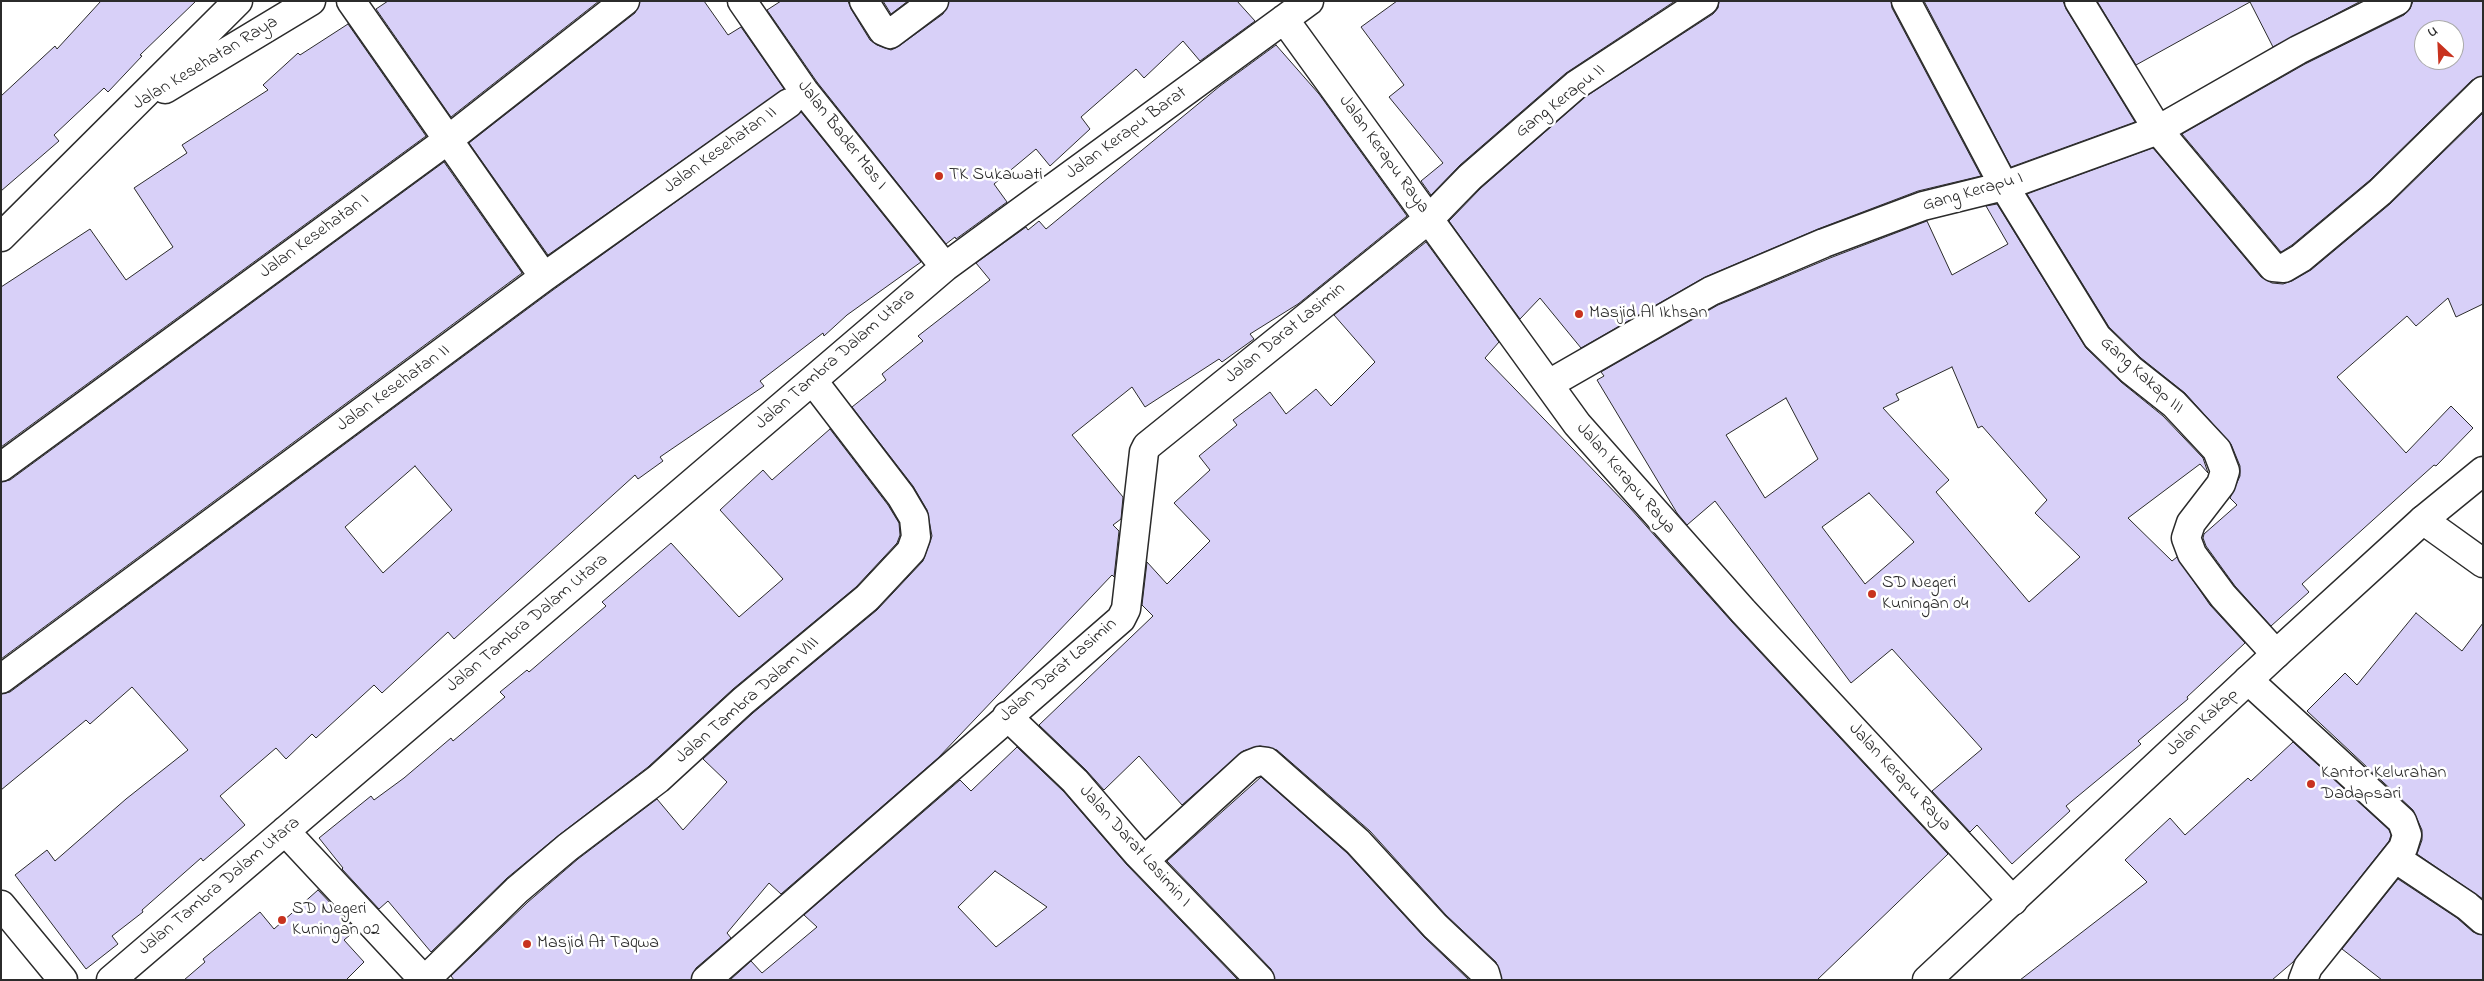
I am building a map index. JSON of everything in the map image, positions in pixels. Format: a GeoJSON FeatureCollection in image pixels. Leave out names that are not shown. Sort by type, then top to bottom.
{"type":"FeatureCollection","features":[{"type":"Feature","properties":{"kind":"street","name":"Jalan Kesehatan Raya"},"geometry":{"type":"LineString","coordinates":[[1,237],[238,1]]}},
{"type":"Feature","properties":{"kind":"street","name":"Jalan Kesehatan Raya"},"geometry":{"type":"LineString","coordinates":[[128,112],[311,1]]}},
{"type":"Feature","properties":{"kind":"street"},"geometry":{"type":"LineString","coordinates":[[351,1],[544,277]]}},
{"type":"Feature","properties":{"kind":"street","name":"Jalan Kesehatan I"},"geometry":{"type":"LineString","coordinates":[[1,467],[449,139],[625,1]]}},
{"type":"Feature","properties":{"kind":"street"},"geometry":{"type":"LineString","coordinates":[[864,1],[883,31],[890,34],[934,1]]}},
{"type":"Feature","properties":{"kind":"street","name":"Jalan Kerapu Barat"},"geometry":{"type":"LineString","coordinates":[[946,267],[1309,1]]}},
{"type":"Feature","properties":{"kind":"street","name":"Gang Kerapu II"},"geometry":{"type":"LineString","coordinates":[[1430,218],[1470,177],[1576,85],[1704,1]]}},
{"type":"Feature","properties":{"kind":"street","name":"Gang Kakap III"},"geometry":{"type":"LineString","coordinates":[[1906,1],[2004,186],[2097,337],[2132,370],[2174,404],[2217,450],[2225,471],[2221,484],[2191,523],[2186,538],[2192,554],[2223,596],[2276,654]]}},
{"type":"Feature","properties":{"kind":"street"},"geometry":{"type":"LineString","coordinates":[[2079,1],[2158,130],[2266,262],[2273,267],[2284,268],[2301,258],[2380,192],[2483,91]]}},
{"type":"Feature","properties":{"kind":"street","name":"Gang Kerapu I"},"geometry":{"type":"LineString","coordinates":[[1549,384],[1720,288],[1824,244],[1923,206],[2004,186],[2158,130],[2298,50],[2397,1]]}},
{"type":"Feature","properties":{"kind":"street","name":"Jalan Bader Mas I"},"geometry":{"type":"LineString","coordinates":[[746,3],[804,91],[946,267]]}},
{"type":"Feature","properties":{"kind":"street","name":"Jalan Kerapu Raya"},"geometry":{"type":"LineString","coordinates":[[1284,19],[1430,218],[1488,302],[1577,424],[1614,468],[1743,611],[2013,901]]}},
{"type":"Feature","properties":{"kind":"street","name":"Jalan Kesehatan II"},"geometry":{"type":"LineString","coordinates":[[1,679],[544,277],[789,103]]}},
{"type":"Feature","properties":{"kind":"street","name":"Jalan Darat Lasimin"},"geometry":{"type":"LineString","coordinates":[[706,980],[1124,614],[1144,452],[1147,446],[1430,218]]}},
{"type":"Feature","properties":{"kind":"street","name":"Jalan Tambra Dalam Utara"},"geometry":{"type":"LineString","coordinates":[[111,980],[946,267]]}},
{"type":"Feature","properties":{"kind":"street","name":"Jalan Tambra Dalam VIII"},"geometry":{"type":"LineString","coordinates":[[425,980],[517,890],[568,847],[658,779],[743,702],[867,598],[911,551],[916,537],[914,518],[901,496],[813,381]]}},
{"type":"Feature","properties":{"kind":"street","name":"Jalan Kakap"},"geometry":{"type":"LineString","coordinates":[[1927,980],[2276,654],[2424,520],[2483,471]]}},
{"type":"Feature","properties":{"kind":"street"},"geometry":{"type":"LineString","coordinates":[[2424,520],[2483,563]]}},
{"type":"Feature","properties":{"kind":"street"},"geometry":{"type":"LineString","coordinates":[[2248,680],[2402,821],[2407,835],[2403,848],[2308,966],[2303,980]]}},
{"type":"Feature","properties":{"kind":"street","name":"Jalan Darat Lasimin I"},"geometry":{"type":"LineString","coordinates":[[1007,716],[1075,782],[1145,860],[1260,980]]}},
{"type":"Feature","properties":{"kind":"street"},"geometry":{"type":"LineString","coordinates":[[1145,860],[1249,765],[1259,761],[1268,762],[1358,842],[1435,926],[1485,973],[1487,980]]}},
{"type":"Feature","properties":{"kind":"street"},"geometry":{"type":"LineString","coordinates":[[285,831],[425,980]]}},
{"type":"Feature","properties":{"kind":"street"},"geometry":{"type":"LineString","coordinates":[[2395,858],[2467,906],[2483,920]]}},
{"type":"Feature","properties":{"kind":"street"},"geometry":{"type":"LineString","coordinates":[[1,905],[63,980]]}},
{"type":"Feature","properties":{"kind":"building"},"geometry":{"type":"Polygon","coordinates":[[[101,1],[196,1],[140,55],[142,56],[108,92],[104,88],[54,135],[59,141],[1,191],[1,96],[55,46],[57,49],[101,1]]]}},
{"type":"Feature","properties":{"kind":"building"},"geometry":{"type":"Polygon","coordinates":[[[388,1],[599,1],[451,117],[376,9],[388,1]]]}},
{"type":"Feature","properties":{"kind":"building"},"geometry":{"type":"Polygon","coordinates":[[[640,1],[704,1],[728,35],[741,27],[784,89],[548,255],[469,143],[635,13],[640,1]]]}},
{"type":"Feature","properties":{"kind":"building"},"geometry":{"type":"Polygon","coordinates":[[[781,1],[848,1],[870,40],[877,45],[891,50],[943,14],[949,1],[1237,1],[1255,21],[1200,61],[1183,41],[1144,78],[1136,69],[1081,117],[1090,129],[1050,166],[1036,149],[994,184],[1007,202],[956,239],[955,237],[946,244],[817,82],[767,10],[781,1]]]}},
{"type":"Feature","properties":{"kind":"building"},"geometry":{"type":"Polygon","coordinates":[[[883,1],[908,1],[891,14],[883,1]]]}},
{"type":"Feature","properties":{"kind":"building"},"geometry":{"type":"Polygon","coordinates":[[[1397,1],[1675,1],[1566,73],[1460,165],[1431,195],[1421,181],[1443,163],[1389,97],[1404,85],[1361,27],[1397,1]]]}},
{"type":"Feature","properties":{"kind":"building"},"geometry":{"type":"Polygon","coordinates":[[[1719,1],[1891,1],[1892,8],[1981,176],[1918,191],[1818,229],[1705,277],[1581,348],[1540,298],[1520,319],[1449,221],[1481,188],[1585,97],[1713,14],[1718,8],[1719,1]]]}},
{"type":"Feature","properties":{"kind":"building"},"geometry":{"type":"Polygon","coordinates":[[[1924,1],[2063,1],[2066,9],[2135,122],[2011,167],[1924,1]]]}},
{"type":"Feature","properties":{"kind":"building"},"geometry":{"type":"Polygon","coordinates":[[[2097,1],[2361,1],[2273,47],[2250,2],[2136,65],[2097,1]]]}},
{"type":"Feature","properties":{"kind":"building"},"geometry":{"type":"Polygon","coordinates":[[[2413,1],[2483,1],[2483,76],[2472,80],[2370,180],[2281,252],[2182,134],[2305,64],[2404,15],[2410,9],[2413,1]]]}},
{"type":"Feature","properties":{"kind":"building"},"geometry":{"type":"Polygon","coordinates":[[[348,24],[426,136],[1,447],[1,287],[90,229],[126,280],[173,247],[134,188],[187,153],[182,145],[268,90],[263,85],[298,53],[300,55],[348,24]]]}},
{"type":"Feature","properties":{"kind":"building"},"geometry":{"type":"Polygon","coordinates":[[[1276,45],[1319,94],[1407,216],[1298,304],[1250,334],[1254,339],[1222,362],[1219,359],[1145,407],[1132,387],[1072,435],[1123,497],[1121,519],[1113,525],[1119,531],[1114,577],[1112,575],[938,758],[781,894],[769,883],[727,933],[731,938],[696,968],[691,980],[454,980],[451,976],[528,902],[578,859],[657,799],[683,830],[727,782],[703,759],[753,713],[877,610],[923,561],[932,536],[927,510],[913,486],[852,407],[886,380],[882,374],[923,341],[918,336],[990,280],[976,263],[1026,227],[1028,230],[1039,221],[1046,229],[1220,86],[1276,45]]]}},
{"type":"Feature","properties":{"kind":"building"},"geometry":{"type":"Polygon","coordinates":[[[801,112],[921,262],[847,315],[824,336],[823,333],[760,381],[764,386],[660,457],[663,461],[638,479],[635,475],[454,639],[448,632],[382,693],[374,685],[316,738],[312,734],[286,759],[276,748],[220,796],[245,825],[203,861],[201,858],[142,910],[143,912],[112,936],[118,944],[86,969],[15,875],[47,850],[55,861],[126,799],[188,750],[132,687],[90,724],[86,720],[1,790],[1,694],[10,692],[553,290],[801,112]],[[415,466],[345,527],[383,573],[452,510],[415,466]]]}},
{"type":"Feature","properties":{"kind":"building"},"geometry":{"type":"Polygon","coordinates":[[[2483,113],[2483,304],[2456,317],[2448,298],[2416,326],[2407,316],[2337,377],[2406,453],[2451,406],[2473,428],[2436,466],[2434,465],[2302,584],[2309,592],[2271,626],[2235,586],[2206,546],[2203,538],[2204,534],[2237,505],[2230,498],[2240,476],[2240,466],[2231,444],[2185,393],[2141,358],[2109,327],[2027,194],[2153,148],[2261,277],[2272,283],[2283,284],[2311,270],[2390,204],[2483,113]]]}},
{"type":"Feature","properties":{"kind":"building"},"geometry":{"type":"Polygon","coordinates":[[[444,162],[522,273],[1,659],[1,482],[10,480],[444,162]]]}},
{"type":"Feature","properties":{"kind":"building"},"geometry":{"type":"Polygon","coordinates":[[[1997,204],[2086,348],[2121,382],[2163,416],[2203,458],[2208,473],[2200,464],[2128,518],[2172,561],[2177,557],[2210,605],[2245,643],[2187,697],[2188,699],[2138,741],[2141,744],[2066,806],[2070,811],[2012,864],[1977,825],[1970,832],[1932,791],[1982,749],[1892,649],[1851,683],[1715,501],[1687,525],[1677,513],[1597,380],[1604,376],[1601,372],[1718,305],[1830,258],[1927,221],[1952,275],[2008,244],[1986,206],[1997,204]],[[1952,367],[1896,394],[1899,400],[1883,408],[1949,480],[1936,492],[2029,602],[2080,557],[2035,513],[2047,500],[1982,426],[1978,428],[1952,367]],[[1786,398],[1726,435],[1765,498],[1818,459],[1786,398]],[[1869,493],[1822,527],[1865,584],[1914,542],[1869,493]]]}},
{"type":"Feature","properties":{"kind":"building"},"geometry":{"type":"Polygon","coordinates":[[[1426,242],[1499,342],[1485,358],[1630,508],[1732,622],[1948,854],[1817,980],[1502,980],[1496,962],[1446,915],[1370,831],[1277,750],[1260,746],[1243,751],[1182,805],[1139,756],[1104,790],[1039,725],[1153,616],[1142,605],[1147,562],[1167,584],[1210,541],[1174,503],[1210,470],[1199,456],[1237,425],[1233,420],[1270,392],[1286,414],[1316,389],[1331,406],[1375,362],[1334,315],[1426,242]]]}},
{"type":"Feature","properties":{"kind":"building"},"geometry":{"type":"Polygon","coordinates":[[[830,429],[888,505],[899,523],[900,535],[897,543],[856,587],[733,689],[648,767],[559,835],[507,878],[431,952],[388,901],[379,909],[342,869],[319,838],[371,796],[374,800],[404,778],[451,738],[453,741],[505,697],[500,692],[527,670],[529,672],[606,606],[602,602],[671,543],[739,617],[783,579],[720,510],[763,470],[772,480],[830,429]]]}},
{"type":"Feature","properties":{"kind":"building"},"geometry":{"type":"Polygon","coordinates":[[[2416,613],[2462,651],[2483,623],[2483,899],[2417,854],[2422,840],[2422,830],[2413,810],[2307,711],[2345,673],[2357,685],[2416,613]]]}},
{"type":"Feature","properties":{"kind":"building"},"geometry":{"type":"Polygon","coordinates":[[[2293,742],[2389,830],[2391,835],[2389,841],[2293,962],[2272,980],[2020,980],[2147,882],[2125,860],[2170,818],[2185,835],[2248,778],[2251,781],[2293,742]]]}},
{"type":"Feature","properties":{"kind":"building"},"geometry":{"type":"Polygon","coordinates":[[[1017,747],[1064,792],[1127,865],[1238,980],[730,980],[751,961],[762,973],[817,927],[804,915],[960,780],[971,791],[1017,747]],[[995,871],[958,907],[996,947],[1047,907],[995,871]]]}},
{"type":"Feature","properties":{"kind":"building"},"geometry":{"type":"Polygon","coordinates":[[[1261,777],[1347,853],[1424,937],[1469,980],[1275,980],[1271,969],[1167,861],[1261,777]]]}},
{"type":"Feature","properties":{"kind":"building"},"geometry":{"type":"Polygon","coordinates":[[[2398,879],[2457,918],[2473,932],[2483,935],[2483,980],[2382,980],[2342,949],[2398,879]]]}},
{"type":"Feature","properties":{"kind":"building","name":"SD Negeri Kuningan 02"},"geometry":{"type":"Polygon","coordinates":[[[318,890],[356,930],[344,940],[364,962],[346,980],[184,980],[205,962],[203,959],[260,912],[274,929],[318,890]]]}},
{"type":"Feature","properties":{"kind":"place","name":"TK Sukawati"},"geometry":{"type":"Point","coordinates":[939,176]}},
{"type":"Feature","properties":{"kind":"place","name":"Masjid Al Ikhsan"},"geometry":{"type":"Point","coordinates":[1579,314]}},
{"type":"Feature","properties":{"kind":"place","name":"SD Negeri Kuningan 04"},"geometry":{"type":"Point","coordinates":[1872,594]}},
{"type":"Feature","properties":{"kind":"place","name":"Kantor Kelurahan Dadapsari"},"geometry":{"type":"Point","coordinates":[2311,784]}},
{"type":"Feature","properties":{"kind":"place","name":"SD Negeri Kuningan 02"},"geometry":{"type":"Point","coordinates":[282,920]}},
{"type":"Feature","properties":{"kind":"place","name":"Masjid At Taqwa"},"geometry":{"type":"Point","coordinates":[527,944]}}]}
